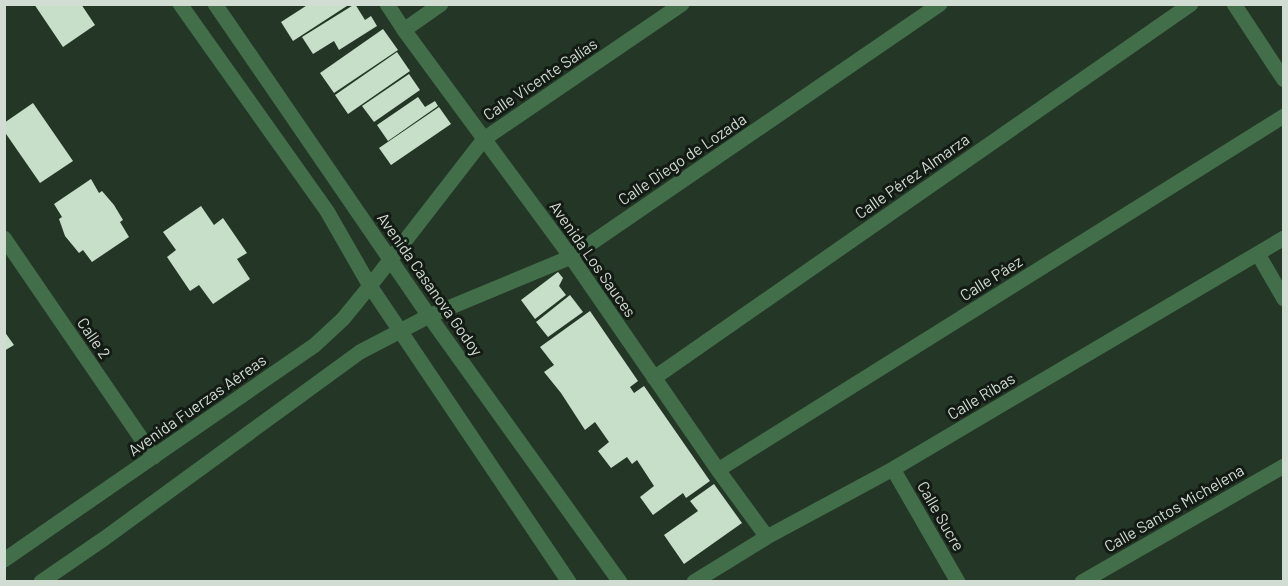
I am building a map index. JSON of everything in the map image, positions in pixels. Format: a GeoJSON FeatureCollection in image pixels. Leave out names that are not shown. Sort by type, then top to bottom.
{"type":"FeatureCollection","features":[{"type":"Feature","properties":{"kind":"street"},"geometry":{"type":"LineString","coordinates":[[180,4],[327,211],[370,286],[400,332],[569,582]]}},
{"type":"Feature","properties":{"kind":"street","name":"Avenida Casanova Godoy"},"geometry":{"type":"LineString","coordinates":[[215,4],[429,316],[620,582]]}},
{"type":"Feature","properties":{"kind":"street","name":"Avenida Los Sauces"},"geometry":{"type":"LineString","coordinates":[[387,4],[571,257],[767,537]]}},
{"type":"Feature","properties":{"kind":"street"},"geometry":{"type":"LineString","coordinates":[[404,30],[441,4]]}},
{"type":"Feature","properties":{"kind":"street","name":"Calle Vicente Salías"},"geometry":{"type":"LineString","coordinates":[[391,259],[484,139],[681,4]]}},
{"type":"Feature","properties":{"kind":"street","name":"Calle Diego de Lozada"},"geometry":{"type":"LineString","coordinates":[[429,316],[571,257],[940,4]]}},
{"type":"Feature","properties":{"kind":"street","name":"Calle Pérez Almarza"},"geometry":{"type":"LineString","coordinates":[[654,378],[1191,4]]}},
{"type":"Feature","properties":{"kind":"street"},"geometry":{"type":"LineString","coordinates":[[1233,4],[1284,80]]}},
{"type":"Feature","properties":{"kind":"street","name":"Calle Páez"},"geometry":{"type":"LineString","coordinates":[[718,470],[1284,116]]}},
{"type":"Feature","properties":{"kind":"street","name":"Calle 2"},"geometry":{"type":"LineString","coordinates":[[4,238],[154,457]]}},
{"type":"Feature","properties":{"kind":"street","name":"Calle Ribas"},"geometry":{"type":"LineString","coordinates":[[694,582],[767,537],[893,469],[1284,238]]}},
{"type":"Feature","properties":{"kind":"street"},"geometry":{"type":"LineString","coordinates":[[1258,254],[1284,299]]}},
{"type":"Feature","properties":{"kind":"street","name":"Avenida Fuerzas Aéreas"},"geometry":{"type":"LineString","coordinates":[[4,560],[315,345],[343,319],[391,259]]}},
{"type":"Feature","properties":{"kind":"street"},"geometry":{"type":"LineString","coordinates":[[41,582],[360,352],[429,316]]}},
{"type":"Feature","properties":{"kind":"street","name":"Calle Santos Michelena"},"geometry":{"type":"LineString","coordinates":[[1082,582],[1284,466]]}},
{"type":"Feature","properties":{"kind":"street","name":"Calle Sucre"},"geometry":{"type":"LineString","coordinates":[[893,469],[958,582]]}},
{"type":"Feature","properties":{"kind":"building"},"geometry":{"type":"Polygon","coordinates":[[[34,4],[81,4],[95,25],[63,47],[34,4]]]}},
{"type":"Feature","properties":{"kind":"building"},"geometry":{"type":"Polygon","coordinates":[[[309,4],[350,4],[293,41],[281,22],[309,4]]]}},
{"type":"Feature","properties":{"kind":"building"},"geometry":{"type":"Polygon","coordinates":[[[355,4],[365,20],[371,16],[377,26],[339,50],[334,41],[313,54],[302,37],[355,4]]]}},
{"type":"Feature","properties":{"kind":"building"},"geometry":{"type":"Polygon","coordinates":[[[383,29],[398,50],[334,93],[320,73],[383,29]]]}},
{"type":"Feature","properties":{"kind":"building"},"geometry":{"type":"Polygon","coordinates":[[[397,52],[410,71],[348,114],[335,95],[397,52]]]}},
{"type":"Feature","properties":{"kind":"building"},"geometry":{"type":"Polygon","coordinates":[[[409,74],[420,90],[374,122],[362,106],[409,74]]]}},
{"type":"Feature","properties":{"kind":"building"},"geometry":{"type":"Polygon","coordinates":[[[418,97],[425,107],[435,101],[438,106],[388,141],[377,125],[418,97]]]}},
{"type":"Feature","properties":{"kind":"building"},"geometry":{"type":"Polygon","coordinates":[[[33,103],[73,161],[40,183],[4,131],[4,123],[33,103]]]}},
{"type":"Feature","properties":{"kind":"building"},"geometry":{"type":"Polygon","coordinates":[[[439,107],[451,124],[391,165],[379,148],[439,107]]]}},
{"type":"Feature","properties":{"kind":"building"},"geometry":{"type":"Polygon","coordinates":[[[91,179],[99,193],[102,191],[114,205],[129,237],[92,262],[83,250],[79,253],[65,236],[59,219],[62,217],[54,204],[91,179]]]}},
{"type":"Feature","properties":{"kind":"building"},"geometry":{"type":"Polygon","coordinates":[[[201,206],[214,225],[223,218],[247,253],[237,259],[250,279],[213,304],[199,285],[190,291],[167,257],[176,250],[163,232],[201,206]]]}},
{"type":"Feature","properties":{"kind":"building"},"geometry":{"type":"Polygon","coordinates":[[[558,272],[563,278],[559,286],[566,295],[535,319],[521,300],[558,272]]]}},
{"type":"Feature","properties":{"kind":"building"},"geometry":{"type":"Polygon","coordinates":[[[570,295],[583,312],[548,337],[536,322],[570,295]]]}},
{"type":"Feature","properties":{"kind":"building"},"geometry":{"type":"Polygon","coordinates":[[[590,311],[638,381],[630,387],[634,393],[644,386],[710,481],[686,498],[683,493],[653,515],[640,497],[654,486],[637,460],[632,464],[627,457],[611,468],[598,451],[609,442],[595,422],[585,430],[544,372],[554,365],[540,347],[590,311]]]}},
{"type":"Feature","properties":{"kind":"building"},"geometry":{"type":"Polygon","coordinates":[[[4,331],[14,345],[4,351],[4,331]]]}},
{"type":"Feature","properties":{"kind":"building"},"geometry":{"type":"Polygon","coordinates":[[[714,484],[742,523],[684,564],[664,535],[698,511],[690,501],[714,484]]]}}]}
